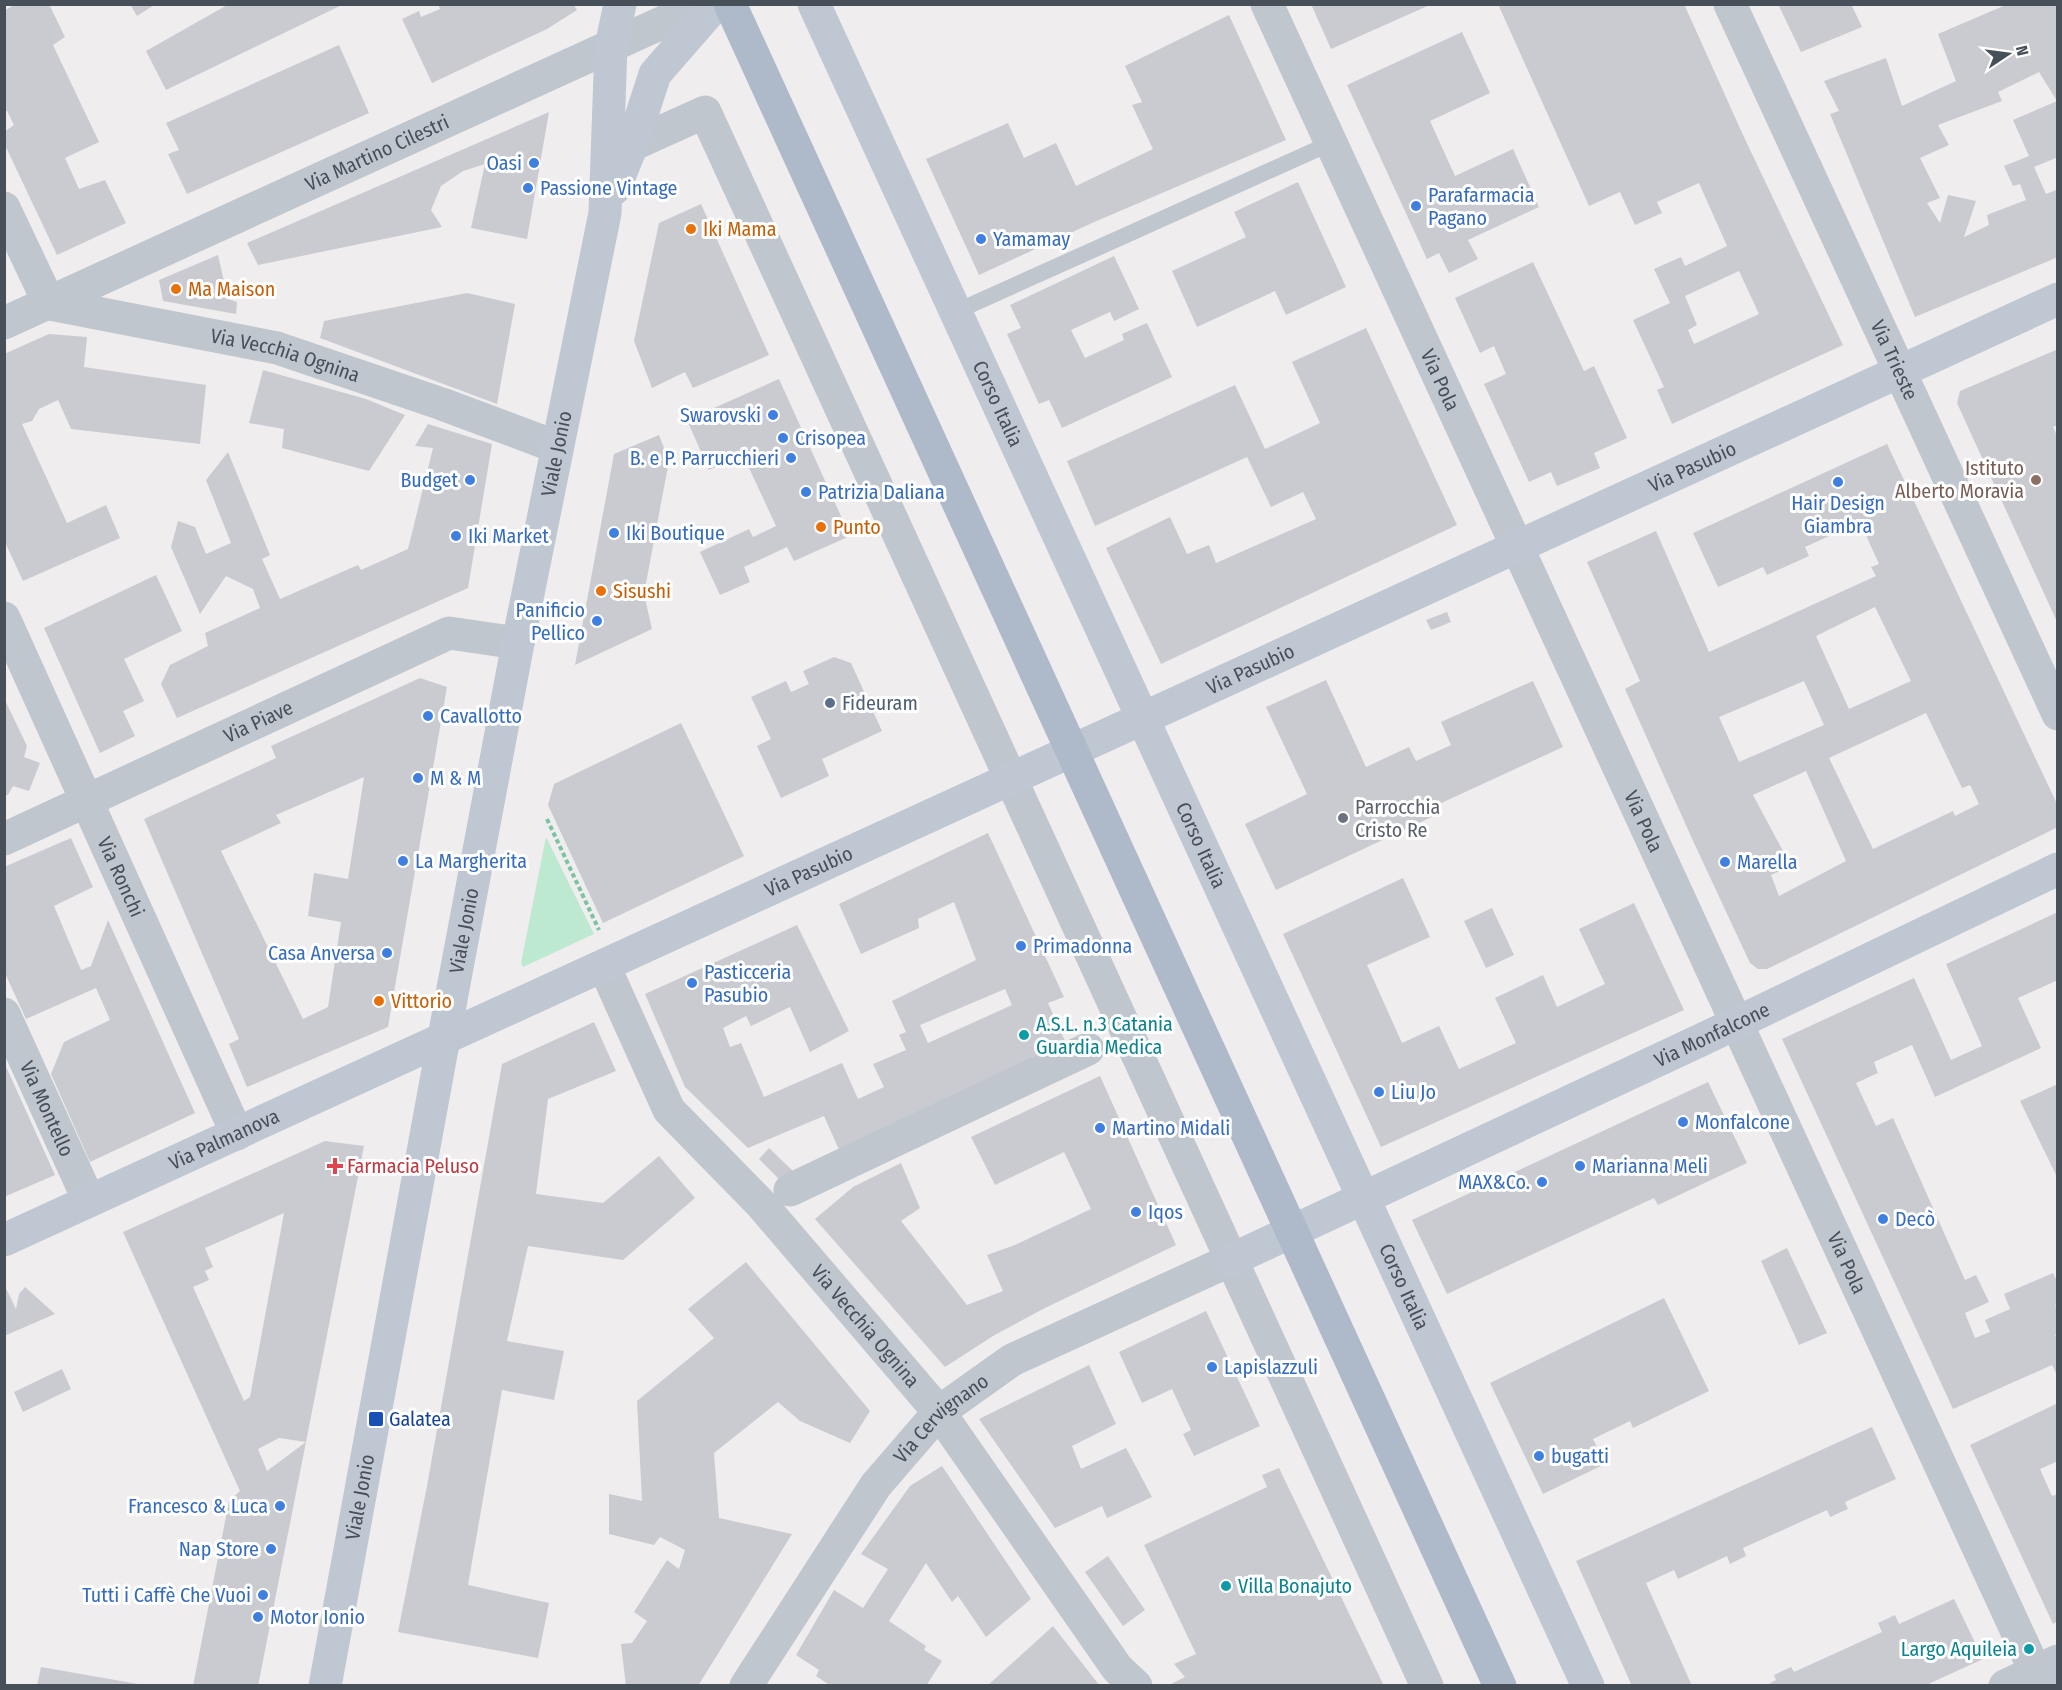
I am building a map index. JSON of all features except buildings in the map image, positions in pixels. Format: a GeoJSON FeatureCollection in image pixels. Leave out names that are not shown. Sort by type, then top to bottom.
{"type":"FeatureCollection","features":[{"type":"Feature","properties":{"kind":"main road"},"geometry":{"type":"LineString","coordinates":[[605,213],[611,47],[620,4]]}},
{"type":"Feature","properties":{"kind":"main road"},"geometry":{"type":"LineString","coordinates":[[605,213],[632,145],[655,74],[716,4]]}},
{"type":"Feature","properties":{"kind":"main road"},"geometry":{"type":"LineString","coordinates":[[730,4],[1500,1686]]}},
{"type":"Feature","properties":{"kind":"main road","name":"Corso Italia"},"geometry":{"type":"LineString","coordinates":[[813,4],[1588,1686]]}},
{"type":"Feature","properties":{"kind":"main road","name":"Viale Jonio"},"geometry":{"type":"LineString","coordinates":[[326,1686],[443,1039],[518,643],[605,213]]}},
{"type":"Feature","properties":{"kind":"main road","name":"Via Pasubio"},"geometry":{"type":"LineString","coordinates":[[443,1039],[603,952],[1010,779],[2058,299]]}},
{"type":"Feature","properties":{"kind":"main road","name":"Via Monfalcone"},"geometry":{"type":"LineString","coordinates":[[1231,1260],[2058,869]]}},
{"type":"Feature","properties":{"kind":"main road","name":"Via Palmanova"},"geometry":{"type":"LineString","coordinates":[[4,1240],[443,1039]]}},
{"type":"Feature","properties":{"kind":"street","name":"Via Martino Cilestri"},"geometry":{"type":"LineString","coordinates":[[4,323],[704,4]]}},
{"type":"Feature","properties":{"kind":"street","name":"Via Pola"},"geometry":{"type":"LineString","coordinates":[[1266,4],[2020,1640],[2045,1673]]}},
{"type":"Feature","properties":{"kind":"street","name":"Via Trieste"},"geometry":{"type":"LineString","coordinates":[[1730,4],[2058,714]]}},
{"type":"Feature","properties":{"kind":"street"},"geometry":{"type":"LineString","coordinates":[[632,145],[705,112],[1427,1686]]}},
{"type":"Feature","properties":{"kind":"street"},"geometry":{"type":"LineString","coordinates":[[4,208],[49,303]]}},
{"type":"Feature","properties":{"kind":"street","name":"Via Vecchia Ognina"},"geometry":{"type":"LineString","coordinates":[[4,302],[49,303],[278,348],[442,404],[557,447]]}},
{"type":"Feature","properties":{"kind":"street","name":"Via Ronchi"},"geometry":{"type":"LineString","coordinates":[[4,618],[237,1134]]}},
{"type":"Feature","properties":{"kind":"street","name":"Via Piave"},"geometry":{"type":"LineString","coordinates":[[4,839],[449,633],[518,643]]}},
{"type":"Feature","properties":{"kind":"street","name":"Via Vecchia Ognina"},"geometry":{"type":"LineString","coordinates":[[603,952],[669,1110],[761,1204],[939,1412],[1118,1668],[1136,1686]]}},
{"type":"Feature","properties":{"kind":"street","name":"Via Montello"},"geometry":{"type":"LineString","coordinates":[[4,1014],[89,1201]]}},
{"type":"Feature","properties":{"kind":"street"},"geometry":{"type":"LineString","coordinates":[[790,1190],[1096,1045]]}},
{"type":"Feature","properties":{"kind":"street","name":"Via Cervignano"},"geometry":{"type":"LineString","coordinates":[[746,1686],[876,1485],[939,1412],[1012,1360],[1231,1260]]}},
{"type":"Feature","properties":{"kind":"street"},"geometry":{"type":"LineString","coordinates":[[2005,1686],[2045,1673]]}},
{"type":"Feature","properties":{"kind":"lane"},"geometry":{"type":"LineString","coordinates":[[955,312],[1331,143]]}},
{"type":"Feature","properties":{"kind":"lane"},"geometry":{"type":"LineString","coordinates":[[761,1204],[790,1190]]}},
{"type":"Feature","properties":{"kind":"path"},"geometry":{"type":"LineString","coordinates":[[547,819],[603,952]]}},
{"type":"Feature","properties":{"kind":"green space"},"geometry":{"type":"Polygon","coordinates":[[[546,837],[594,934],[523,967],[521,963],[546,837]]]}},
{"type":"Feature","properties":{"kind":"place","name":"Oasi"},"geometry":{"type":"Point","coordinates":[534,163]}},
{"type":"Feature","properties":{"kind":"place","name":"Passione Vintage"},"geometry":{"type":"Point","coordinates":[528,188]}},
{"type":"Feature","properties":{"kind":"place","name":"Parafarmacia Pagano"},"geometry":{"type":"Point","coordinates":[1416,206]}},
{"type":"Feature","properties":{"kind":"place","name":"Iki Mama"},"geometry":{"type":"Point","coordinates":[691,229]}},
{"type":"Feature","properties":{"kind":"place","name":"Yamamay"},"geometry":{"type":"Point","coordinates":[981,239]}},
{"type":"Feature","properties":{"kind":"place","name":"Ma Maison"},"geometry":{"type":"Point","coordinates":[176,289]}},
{"type":"Feature","properties":{"kind":"place","name":"Swarovski"},"geometry":{"type":"Point","coordinates":[773,415]}},
{"type":"Feature","properties":{"kind":"place","name":"Crisopea"},"geometry":{"type":"Point","coordinates":[783,438]}},
{"type":"Feature","properties":{"kind":"place","name":"B. e P. Parrucchieri"},"geometry":{"type":"Point","coordinates":[791,458]}},
{"type":"Feature","properties":{"kind":"place","name":"Budget"},"geometry":{"type":"Point","coordinates":[470,480]}},
{"type":"Feature","properties":{"kind":"place","name":"Istituto Alberto Moravia"},"geometry":{"type":"Point","coordinates":[2036,480]}},
{"type":"Feature","properties":{"kind":"place","name":"Hair Design Giambra"},"geometry":{"type":"Point","coordinates":[1838,482]}},
{"type":"Feature","properties":{"kind":"place","name":"Patrizia Daliana"},"geometry":{"type":"Point","coordinates":[806,492]}},
{"type":"Feature","properties":{"kind":"place","name":"Punto"},"geometry":{"type":"Point","coordinates":[821,527]}},
{"type":"Feature","properties":{"kind":"place","name":"Iki Boutique"},"geometry":{"type":"Point","coordinates":[614,533]}},
{"type":"Feature","properties":{"kind":"place","name":"Iki Market"},"geometry":{"type":"Point","coordinates":[456,536]}},
{"type":"Feature","properties":{"kind":"place","name":"Sisushi"},"geometry":{"type":"Point","coordinates":[601,591]}},
{"type":"Feature","properties":{"kind":"place","name":"Panificio Pellico"},"geometry":{"type":"Point","coordinates":[597,621]}},
{"type":"Feature","properties":{"kind":"place","name":"Fideuram"},"geometry":{"type":"Point","coordinates":[830,703]}},
{"type":"Feature","properties":{"kind":"place","name":"Cavallotto"},"geometry":{"type":"Point","coordinates":[428,716]}},
{"type":"Feature","properties":{"kind":"place","name":"M & M"},"geometry":{"type":"Point","coordinates":[418,778]}},
{"type":"Feature","properties":{"kind":"place","name":"Parrocchia Cristo Re"},"geometry":{"type":"Point","coordinates":[1343,818]}},
{"type":"Feature","properties":{"kind":"place","name":"La Margherita"},"geometry":{"type":"Point","coordinates":[403,861]}},
{"type":"Feature","properties":{"kind":"place","name":"Marella"},"geometry":{"type":"Point","coordinates":[1725,862]}},
{"type":"Feature","properties":{"kind":"place","name":"Primadonna"},"geometry":{"type":"Point","coordinates":[1021,946]}},
{"type":"Feature","properties":{"kind":"place","name":"Casa Anversa"},"geometry":{"type":"Point","coordinates":[387,953]}},
{"type":"Feature","properties":{"kind":"place","name":"Pasticceria Pasubio"},"geometry":{"type":"Point","coordinates":[692,983]}},
{"type":"Feature","properties":{"kind":"place","name":"Vittorio"},"geometry":{"type":"Point","coordinates":[379,1001]}},
{"type":"Feature","properties":{"kind":"place","name":"A.S.L. n.3 Catania Guardia Medica"},"geometry":{"type":"Point","coordinates":[1024,1035]}},
{"type":"Feature","properties":{"kind":"place","name":"Liu Jo"},"geometry":{"type":"Point","coordinates":[1379,1092]}},
{"type":"Feature","properties":{"kind":"place","name":"Monfalcone"},"geometry":{"type":"Point","coordinates":[1683,1122]}},
{"type":"Feature","properties":{"kind":"place","name":"Martino Midali"},"geometry":{"type":"Point","coordinates":[1100,1128]}},
{"type":"Feature","properties":{"kind":"place","name":"Farmacia Peluso"},"geometry":{"type":"Point","coordinates":[335,1166]}},
{"type":"Feature","properties":{"kind":"place","name":"Marianna Meli"},"geometry":{"type":"Point","coordinates":[1580,1166]}},
{"type":"Feature","properties":{"kind":"place","name":"MAX&Co."},"geometry":{"type":"Point","coordinates":[1542,1182]}},
{"type":"Feature","properties":{"kind":"place","name":"Iqos"},"geometry":{"type":"Point","coordinates":[1136,1212]}},
{"type":"Feature","properties":{"kind":"place","name":"Decò"},"geometry":{"type":"Point","coordinates":[1883,1219]}},
{"type":"Feature","properties":{"kind":"place","name":"Lapislazzuli"},"geometry":{"type":"Point","coordinates":[1212,1367]}},
{"type":"Feature","properties":{"kind":"place","name":"Galatea"},"geometry":{"type":"Point","coordinates":[376,1419]}},
{"type":"Feature","properties":{"kind":"place","name":"bugatti"},"geometry":{"type":"Point","coordinates":[1539,1456]}},
{"type":"Feature","properties":{"kind":"place","name":"Francesco & Luca"},"geometry":{"type":"Point","coordinates":[280,1506]}},
{"type":"Feature","properties":{"kind":"place","name":"Nap Store"},"geometry":{"type":"Point","coordinates":[271,1549]}},
{"type":"Feature","properties":{"kind":"place","name":"Villa Bonajuto"},"geometry":{"type":"Point","coordinates":[1226,1586]}},
{"type":"Feature","properties":{"kind":"place","name":"Tutti i Caffè Che Vuoi"},"geometry":{"type":"Point","coordinates":[263,1595]}},
{"type":"Feature","properties":{"kind":"place","name":"Motor Ionio"},"geometry":{"type":"Point","coordinates":[258,1617]}},
{"type":"Feature","properties":{"kind":"place","name":"Largo Aquileia"},"geometry":{"type":"Point","coordinates":[2029,1649]}}]}
